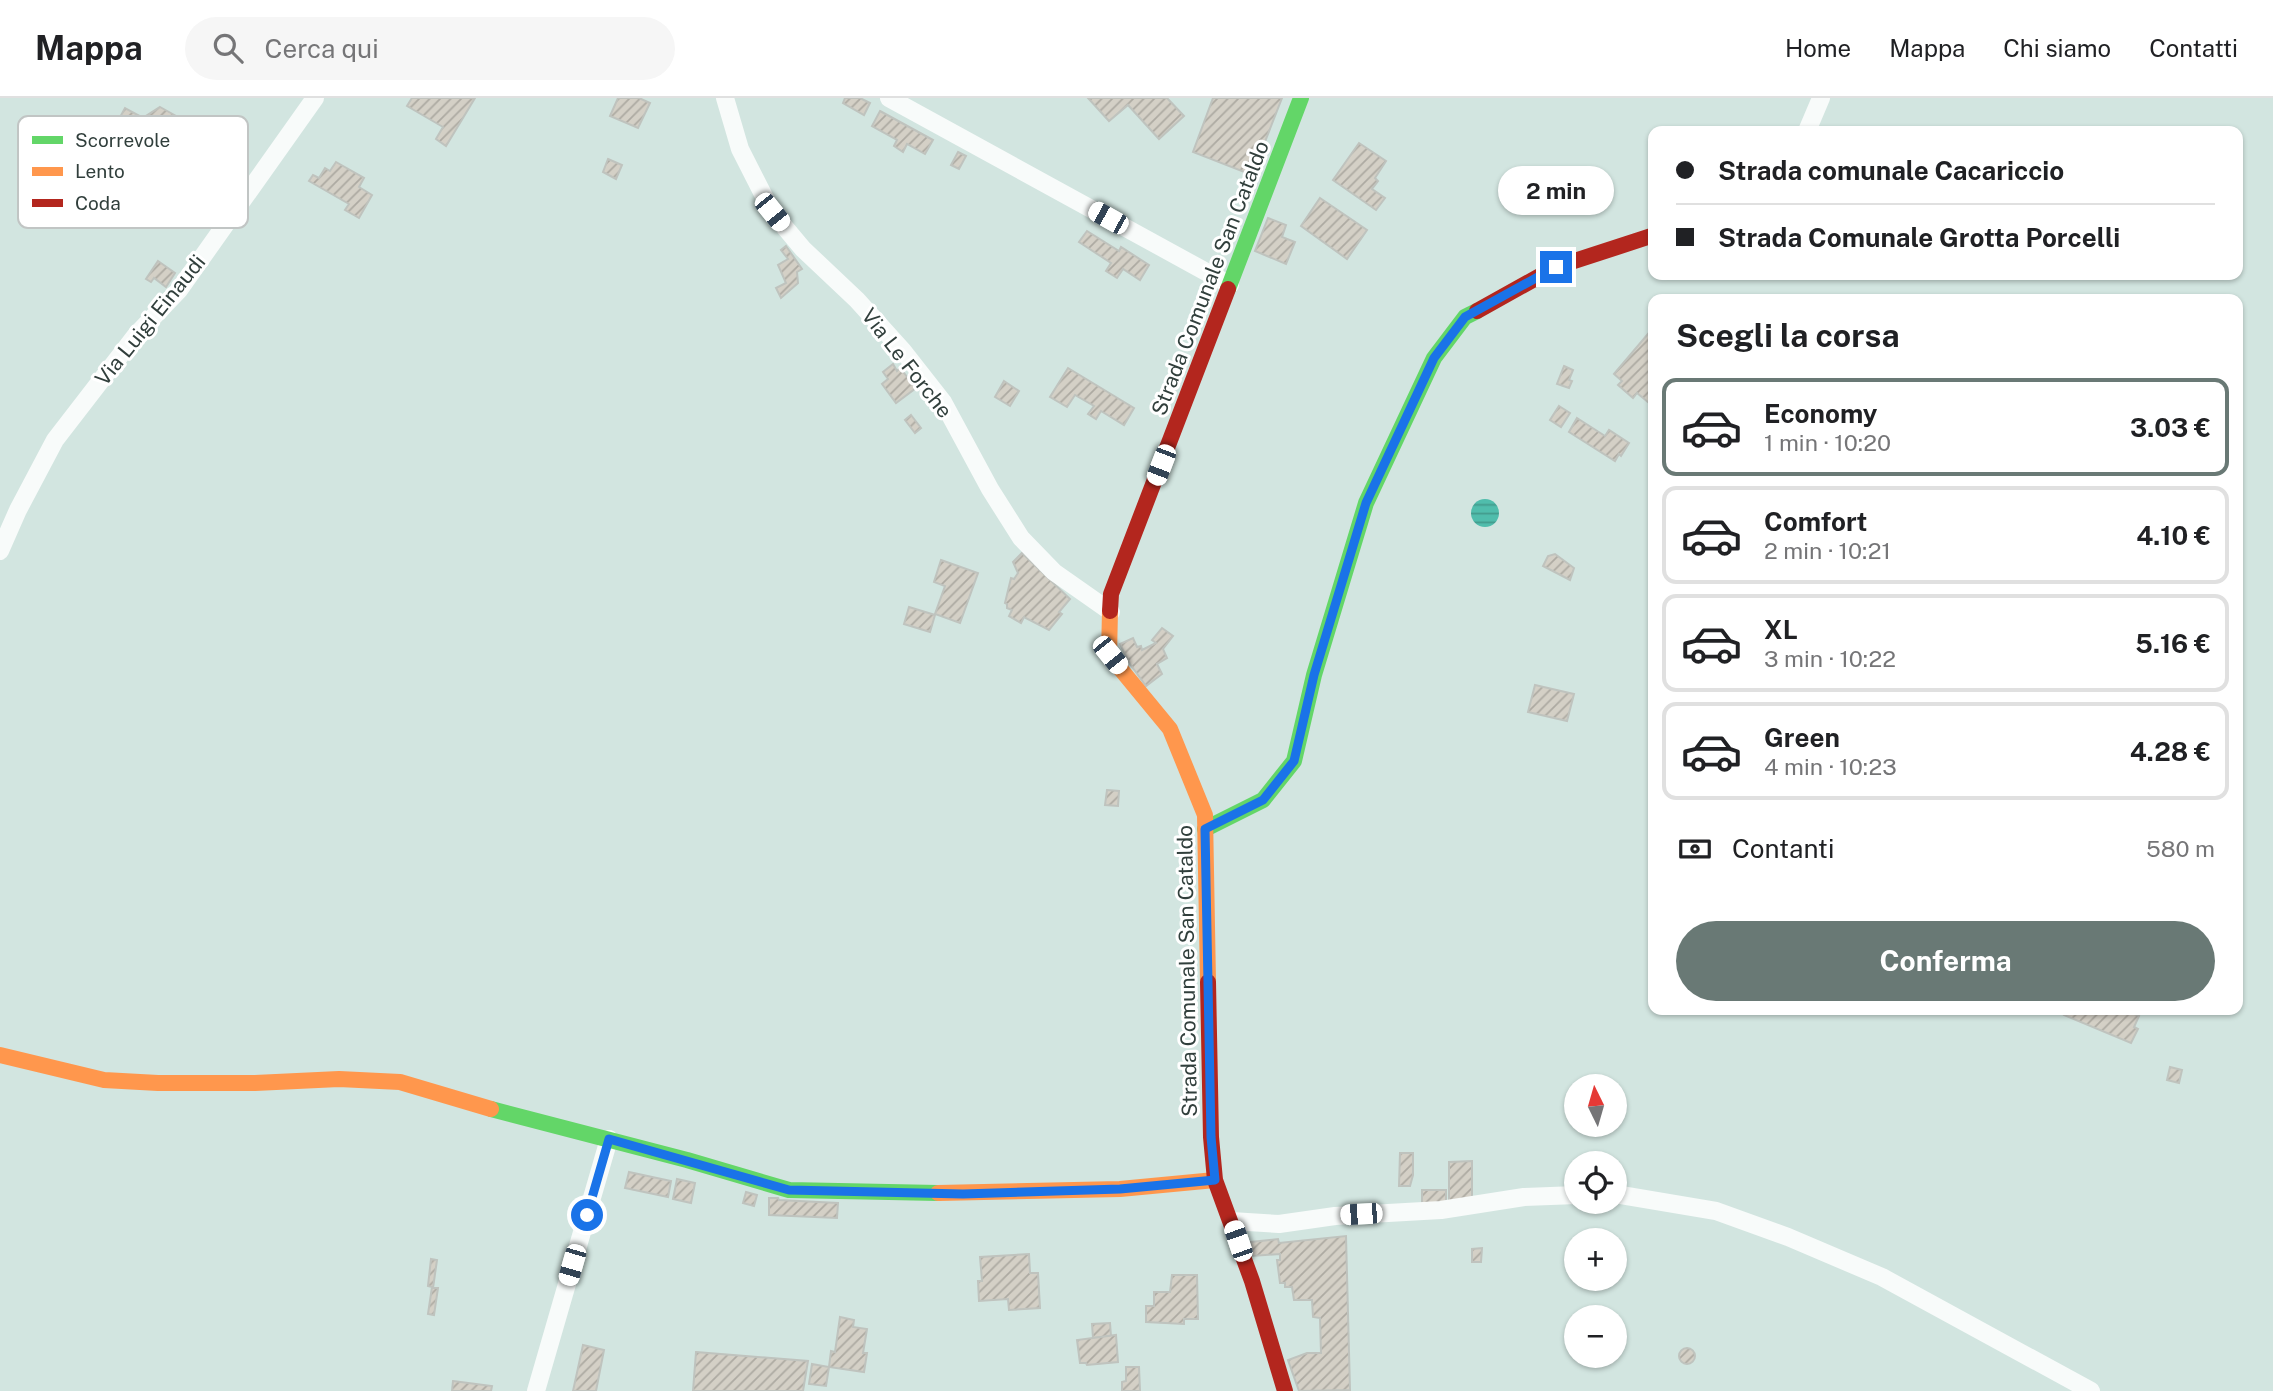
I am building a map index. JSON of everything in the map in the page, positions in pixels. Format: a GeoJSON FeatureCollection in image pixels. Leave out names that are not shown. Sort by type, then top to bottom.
{"type":"FeatureCollection","features":[{"type":"Feature","properties":{"kind":"street","name":"Via Luigi Einaudi"},"geometry":{"type":"LineString","coordinates":[[248,193],[315,98]]}},
{"type":"Feature","properties":{"kind":"street","name":"Via Le Forche"},"geometry":{"type":"LineString","coordinates":[[725,98],[740,149],[772,212],[803,249],[866,310],[903,351],[943,402],[990,489],[1021,538],[1054,572],[1111,612]]}},
{"type":"Feature","properties":{"kind":"street"},"geometry":{"type":"LineString","coordinates":[[889,98],[1230,285]]}},
{"type":"Feature","properties":{"kind":"street","name":"Strada Comunale San Cataldo"},"geometry":{"type":"LineString","coordinates":[[1285,1391],[1252,1281],[1215,1180],[1211,1137],[1205,815],[1170,729],[1110,655],[1111,594],[1301,98]]}},
{"type":"Feature","properties":{"kind":"street"},"geometry":{"type":"LineString","coordinates":[[1809,126],[1821,98]]}},
{"type":"Feature","properties":{"kind":"street","name":"Via Luigi Einaudi"},"geometry":{"type":"LineString","coordinates":[[0,551],[55,440],[136,335],[179,290],[223,228]]}},
{"type":"Feature","properties":{"kind":"street"},"geometry":{"type":"LineString","coordinates":[[1205,829],[1263,800],[1294,761],[1314,675],[1366,503],[1434,358],[1465,317],[1556,267],[1648,237]]}},
{"type":"Feature","properties":{"kind":"street"},"geometry":{"type":"LineString","coordinates":[[0,1055],[104,1080],[159,1083],[256,1083],[340,1079],[400,1082],[789,1190],[963,1194],[1120,1189],[1215,1180]]}},
{"type":"Feature","properties":{"kind":"street"},"geometry":{"type":"LineString","coordinates":[[536,1391],[609,1139]]}},
{"type":"Feature","properties":{"kind":"street"},"geometry":{"type":"LineString","coordinates":[[1231,1221],[1279,1224],[1335,1216],[1441,1210],[1524,1198],[1564,1196]]}},
{"type":"Feature","properties":{"kind":"street"},"geometry":{"type":"LineString","coordinates":[[1627,1196],[1716,1211],[1788,1237],[1882,1277],[2091,1391]]}},
{"type":"Feature","properties":{"kind":"shaded area"},"geometry":{"type":"Polygon","coordinates":[[[1485,499],[1495,503],[1499,513],[1495,523],[1485,527],[1475,523],[1471,513],[1475,503],[1485,499]]]}},
{"type":"Feature","properties":{"kind":"building"},"geometry":{"type":"Polygon","coordinates":[[[412,98],[475,98],[446,146],[436,139],[443,127],[407,106],[412,98]]]}},
{"type":"Feature","properties":{"kind":"building"},"geometry":{"type":"Polygon","coordinates":[[[618,98],[639,98],[650,103],[638,128],[610,116],[618,98]]]}},
{"type":"Feature","properties":{"kind":"building"},"geometry":{"type":"Polygon","coordinates":[[[845,98],[860,98],[870,103],[864,115],[843,103],[845,98]]]}},
{"type":"Feature","properties":{"kind":"building"},"geometry":{"type":"Polygon","coordinates":[[[1088,98],[1167,98],[1184,116],[1159,139],[1128,105],[1109,121],[1088,98]]]}},
{"type":"Feature","properties":{"kind":"building"},"geometry":{"type":"Polygon","coordinates":[[[1213,98],[1282,98],[1252,175],[1193,152],[1213,98]]]}},
{"type":"Feature","properties":{"kind":"building"},"geometry":{"type":"Polygon","coordinates":[[[160,107],[176,116],[146,116],[160,107]]]}},
{"type":"Feature","properties":{"kind":"building"},"geometry":{"type":"Polygon","coordinates":[[[125,108],[140,116],[121,116],[125,108]]]}},
{"type":"Feature","properties":{"kind":"building"},"geometry":{"type":"Polygon","coordinates":[[[880,111],[933,140],[925,154],[907,144],[903,152],[894,146],[897,140],[872,126],[880,111]]]}},
{"type":"Feature","properties":{"kind":"building"},"geometry":{"type":"Polygon","coordinates":[[[1359,143],[1386,161],[1375,178],[1378,181],[1372,189],[1385,198],[1376,210],[1333,180],[1359,143]]]}},
{"type":"Feature","properties":{"kind":"building"},"geometry":{"type":"Polygon","coordinates":[[[958,152],[966,156],[959,169],[951,165],[958,152]]]}},
{"type":"Feature","properties":{"kind":"building"},"geometry":{"type":"Polygon","coordinates":[[[608,159],[622,165],[616,179],[603,172],[608,159]]]}},
{"type":"Feature","properties":{"kind":"building"},"geometry":{"type":"Polygon","coordinates":[[[336,162],[364,178],[359,187],[372,195],[359,218],[345,210],[349,204],[309,181],[313,175],[319,178],[325,168],[330,171],[336,162]]]}},
{"type":"Feature","properties":{"kind":"building"},"geometry":{"type":"Polygon","coordinates":[[[1320,198],[1367,230],[1347,259],[1301,226],[1320,198]]]}},
{"type":"Feature","properties":{"kind":"building"},"geometry":{"type":"Polygon","coordinates":[[[1268,218],[1286,225],[1282,237],[1295,242],[1286,264],[1255,251],[1268,218]]]}},
{"type":"Feature","properties":{"kind":"building"},"geometry":{"type":"Polygon","coordinates":[[[1087,231],[1119,251],[1121,247],[1149,265],[1140,280],[1123,269],[1117,278],[1106,271],[1111,263],[1079,242],[1087,231]]]}},
{"type":"Feature","properties":{"kind":"building"},"geometry":{"type":"Polygon","coordinates":[[[786,246],[802,269],[797,272],[798,283],[781,298],[776,288],[786,283],[778,265],[788,259],[781,250],[786,246]]]}},
{"type":"Feature","properties":{"kind":"building"},"geometry":{"type":"Polygon","coordinates":[[[158,261],[175,273],[166,287],[154,278],[151,282],[146,279],[158,261]]]}},
{"type":"Feature","properties":{"kind":"building"},"geometry":{"type":"Polygon","coordinates":[[[1648,334],[1648,402],[1637,393],[1633,398],[1618,385],[1622,381],[1614,374],[1648,334]]]}},
{"type":"Feature","properties":{"kind":"building"},"geometry":{"type":"Polygon","coordinates":[[[893,364],[897,371],[900,368],[916,388],[896,403],[882,384],[888,379],[883,372],[893,364]]]}},
{"type":"Feature","properties":{"kind":"building"},"geometry":{"type":"Polygon","coordinates":[[[1564,366],[1573,370],[1569,388],[1557,384],[1564,366]]]}},
{"type":"Feature","properties":{"kind":"building"},"geometry":{"type":"Polygon","coordinates":[[[1068,368],[1134,408],[1124,425],[1101,411],[1096,419],[1088,414],[1094,406],[1075,395],[1067,407],[1050,397],[1068,368]]]}},
{"type":"Feature","properties":{"kind":"building"},"geometry":{"type":"Polygon","coordinates":[[[1004,381],[1019,391],[1010,406],[995,397],[1004,381]]]}},
{"type":"Feature","properties":{"kind":"building"},"geometry":{"type":"Polygon","coordinates":[[[1559,406],[1570,413],[1561,427],[1550,420],[1559,406]]]}},
{"type":"Feature","properties":{"kind":"building"},"geometry":{"type":"Polygon","coordinates":[[[911,415],[921,428],[915,433],[905,420],[911,415]]]}},
{"type":"Feature","properties":{"kind":"building"},"geometry":{"type":"Polygon","coordinates":[[[1577,418],[1605,436],[1609,430],[1629,443],[1621,456],[1619,454],[1615,461],[1569,432],[1577,418]]]}},
{"type":"Feature","properties":{"kind":"building"},"geometry":{"type":"Polygon","coordinates":[[[1022,553],[1070,599],[1049,630],[1024,617],[1021,623],[1009,616],[1012,610],[1007,608],[1005,603],[1011,578],[1014,579],[1018,573],[1013,562],[1022,553]]]}},
{"type":"Feature","properties":{"kind":"building"},"geometry":{"type":"Polygon","coordinates":[[[1555,554],[1574,568],[1570,580],[1543,566],[1548,556],[1555,554]]]}},
{"type":"Feature","properties":{"kind":"building"},"geometry":{"type":"Polygon","coordinates":[[[941,560],[978,573],[960,623],[935,614],[945,586],[934,582],[941,560]]]}},
{"type":"Feature","properties":{"kind":"building"},"geometry":{"type":"Polygon","coordinates":[[[909,607],[935,615],[930,632],[904,624],[909,607]]]}},
{"type":"Feature","properties":{"kind":"building"},"geometry":{"type":"Polygon","coordinates":[[[1162,628],[1173,636],[1163,649],[1167,658],[1157,664],[1162,674],[1146,686],[1120,644],[1133,638],[1137,647],[1141,646],[1142,650],[1156,643],[1152,640],[1162,628]]]}},
{"type":"Feature","properties":{"kind":"building"},"geometry":{"type":"Polygon","coordinates":[[[1535,685],[1574,694],[1567,721],[1528,712],[1535,685]]]}},
{"type":"Feature","properties":{"kind":"building"},"geometry":{"type":"Polygon","coordinates":[[[1107,790],[1119,791],[1118,806],[1105,805],[1107,790]]]}},
{"type":"Feature","properties":{"kind":"building"},"geometry":{"type":"Polygon","coordinates":[[[2064,1015],[2137,1015],[2139,1016],[2134,1027],[2138,1029],[2131,1043],[2064,1015]]]}},
{"type":"Feature","properties":{"kind":"building"},"geometry":{"type":"Polygon","coordinates":[[[2170,1067],[2182,1070],[2179,1083],[2167,1080],[2170,1067]]]}},
{"type":"Feature","properties":{"kind":"building"},"geometry":{"type":"Polygon","coordinates":[[[1400,1153],[1413,1153],[1410,1186],[1399,1186],[1400,1153]]]}},
{"type":"Feature","properties":{"kind":"building"},"geometry":{"type":"Polygon","coordinates":[[[1472,1161],[1472,1201],[1449,1203],[1449,1162],[1472,1161]]]}},
{"type":"Feature","properties":{"kind":"building"},"geometry":{"type":"Polygon","coordinates":[[[629,1172],[671,1181],[668,1197],[625,1188],[629,1172]]]}},
{"type":"Feature","properties":{"kind":"building"},"geometry":{"type":"Polygon","coordinates":[[[677,1179],[695,1183],[691,1203],[673,1199],[677,1179]]]}},
{"type":"Feature","properties":{"kind":"building"},"geometry":{"type":"Polygon","coordinates":[[[1422,1190],[1446,1190],[1446,1203],[1422,1203],[1422,1190]]]}},
{"type":"Feature","properties":{"kind":"building"},"geometry":{"type":"Polygon","coordinates":[[[746,1192],[757,1195],[754,1206],[743,1203],[746,1192]]]}},
{"type":"Feature","properties":{"kind":"building"},"geometry":{"type":"Polygon","coordinates":[[[769,1198],[838,1203],[837,1218],[769,1215],[769,1198]]]}},
{"type":"Feature","properties":{"kind":"building"},"geometry":{"type":"Polygon","coordinates":[[[1346,1236],[1350,1390],[1299,1391],[1288,1360],[1307,1353],[1321,1353],[1320,1318],[1313,1317],[1312,1300],[1294,1300],[1292,1287],[1285,1287],[1285,1283],[1280,1283],[1277,1260],[1280,1260],[1280,1254],[1252,1256],[1251,1242],[1278,1239],[1279,1243],[1346,1236]]]}},
{"type":"Feature","properties":{"kind":"building"},"geometry":{"type":"Polygon","coordinates":[[[1482,1248],[1481,1262],[1472,1262],[1472,1249],[1482,1248]]]}},
{"type":"Feature","properties":{"kind":"building"},"geometry":{"type":"Polygon","coordinates":[[[1029,1254],[1030,1273],[1038,1273],[1040,1308],[1009,1310],[1008,1299],[979,1301],[978,1281],[982,1281],[980,1257],[1029,1254]]]}},
{"type":"Feature","properties":{"kind":"building"},"geometry":{"type":"Polygon","coordinates":[[[431,1259],[437,1260],[433,1288],[438,1288],[434,1315],[428,1314],[432,1287],[428,1286],[431,1259]]]}},
{"type":"Feature","properties":{"kind":"building"},"geometry":{"type":"Polygon","coordinates":[[[1172,1275],[1197,1275],[1198,1319],[1184,1319],[1184,1324],[1146,1322],[1146,1306],[1154,1306],[1154,1292],[1170,1292],[1172,1275]]]}},
{"type":"Feature","properties":{"kind":"building"},"geometry":{"type":"Polygon","coordinates":[[[840,1317],[854,1320],[853,1327],[867,1329],[863,1353],[867,1353],[864,1372],[829,1367],[831,1351],[835,1352],[840,1317]]]}},
{"type":"Feature","properties":{"kind":"building"},"geometry":{"type":"Polygon","coordinates":[[[1110,1323],[1111,1336],[1093,1338],[1092,1324],[1110,1323]]]}},
{"type":"Feature","properties":{"kind":"building"},"geometry":{"type":"Polygon","coordinates":[[[1116,1335],[1118,1362],[1087,1365],[1080,1363],[1077,1340],[1116,1335]]]}},
{"type":"Feature","properties":{"kind":"building"},"geometry":{"type":"Polygon","coordinates":[[[583,1345],[604,1350],[596,1391],[573,1391],[583,1345]]]}},
{"type":"Feature","properties":{"kind":"building"},"geometry":{"type":"Polygon","coordinates":[[[1684,1348],[1690,1348],[1695,1356],[1693,1362],[1684,1364],[1679,1359],[1679,1353],[1684,1348]]]}},
{"type":"Feature","properties":{"kind":"building"},"geometry":{"type":"Polygon","coordinates":[[[696,1352],[808,1361],[803,1391],[693,1391],[696,1352]]]}},
{"type":"Feature","properties":{"kind":"building"},"geometry":{"type":"Polygon","coordinates":[[[812,1364],[829,1367],[826,1386],[809,1384],[812,1364]]]}},
{"type":"Feature","properties":{"kind":"building"},"geometry":{"type":"Polygon","coordinates":[[[1126,1367],[1139,1367],[1140,1391],[1122,1391],[1122,1382],[1126,1381],[1126,1367]]]}},
{"type":"Feature","properties":{"kind":"building"},"geometry":{"type":"Polygon","coordinates":[[[453,1381],[492,1386],[491,1391],[452,1391],[453,1381]]]}},
{"type":"Feature","properties":{"kind":"traffic: fast"},"geometry":{"type":"LineString","coordinates":[[1228,289],[1301,98]]}},
{"type":"Feature","properties":{"kind":"traffic: fast"},"geometry":{"type":"LineString","coordinates":[[1205,829],[1263,800],[1294,761],[1314,675],[1366,503],[1434,358],[1465,317],[1477,311]]}},
{"type":"Feature","properties":{"kind":"traffic: fast"},"geometry":{"type":"LineString","coordinates":[[491,1109],[687,1160],[789,1190],[938,1193]]}},
{"type":"Feature","properties":{"kind":"traffic: slow"},"geometry":{"type":"LineString","coordinates":[[1110,611],[1109,655],[1170,729],[1205,815],[1208,982]]}},
{"type":"Feature","properties":{"kind":"traffic: slow"},"geometry":{"type":"LineString","coordinates":[[0,1055],[104,1080],[158,1083],[255,1083],[339,1079],[400,1082],[491,1109]]}},
{"type":"Feature","properties":{"kind":"traffic: slow"},"geometry":{"type":"LineString","coordinates":[[938,1193],[1120,1189],[1215,1180]]}},
{"type":"Feature","properties":{"kind":"traffic: jam"},"geometry":{"type":"LineString","coordinates":[[1477,311],[1556,267],[1648,237]]}},
{"type":"Feature","properties":{"kind":"traffic: jam"},"geometry":{"type":"LineString","coordinates":[[1110,611],[1111,594],[1228,289]]}},
{"type":"Feature","properties":{"kind":"traffic: jam"},"geometry":{"type":"LineString","coordinates":[[1208,982],[1211,1137],[1215,1180],[1252,1281],[1285,1391]]}},
{"type":"Feature","properties":{"kind":"route"},"geometry":{"type":"LineString","coordinates":[[587,1215],[609,1139],[789,1190],[963,1194],[1120,1189],[1215,1180],[1211,1137],[1205,829],[1263,800],[1294,761],[1314,675],[1366,503],[1434,358],[1465,317],[1556,267]]}}]}
